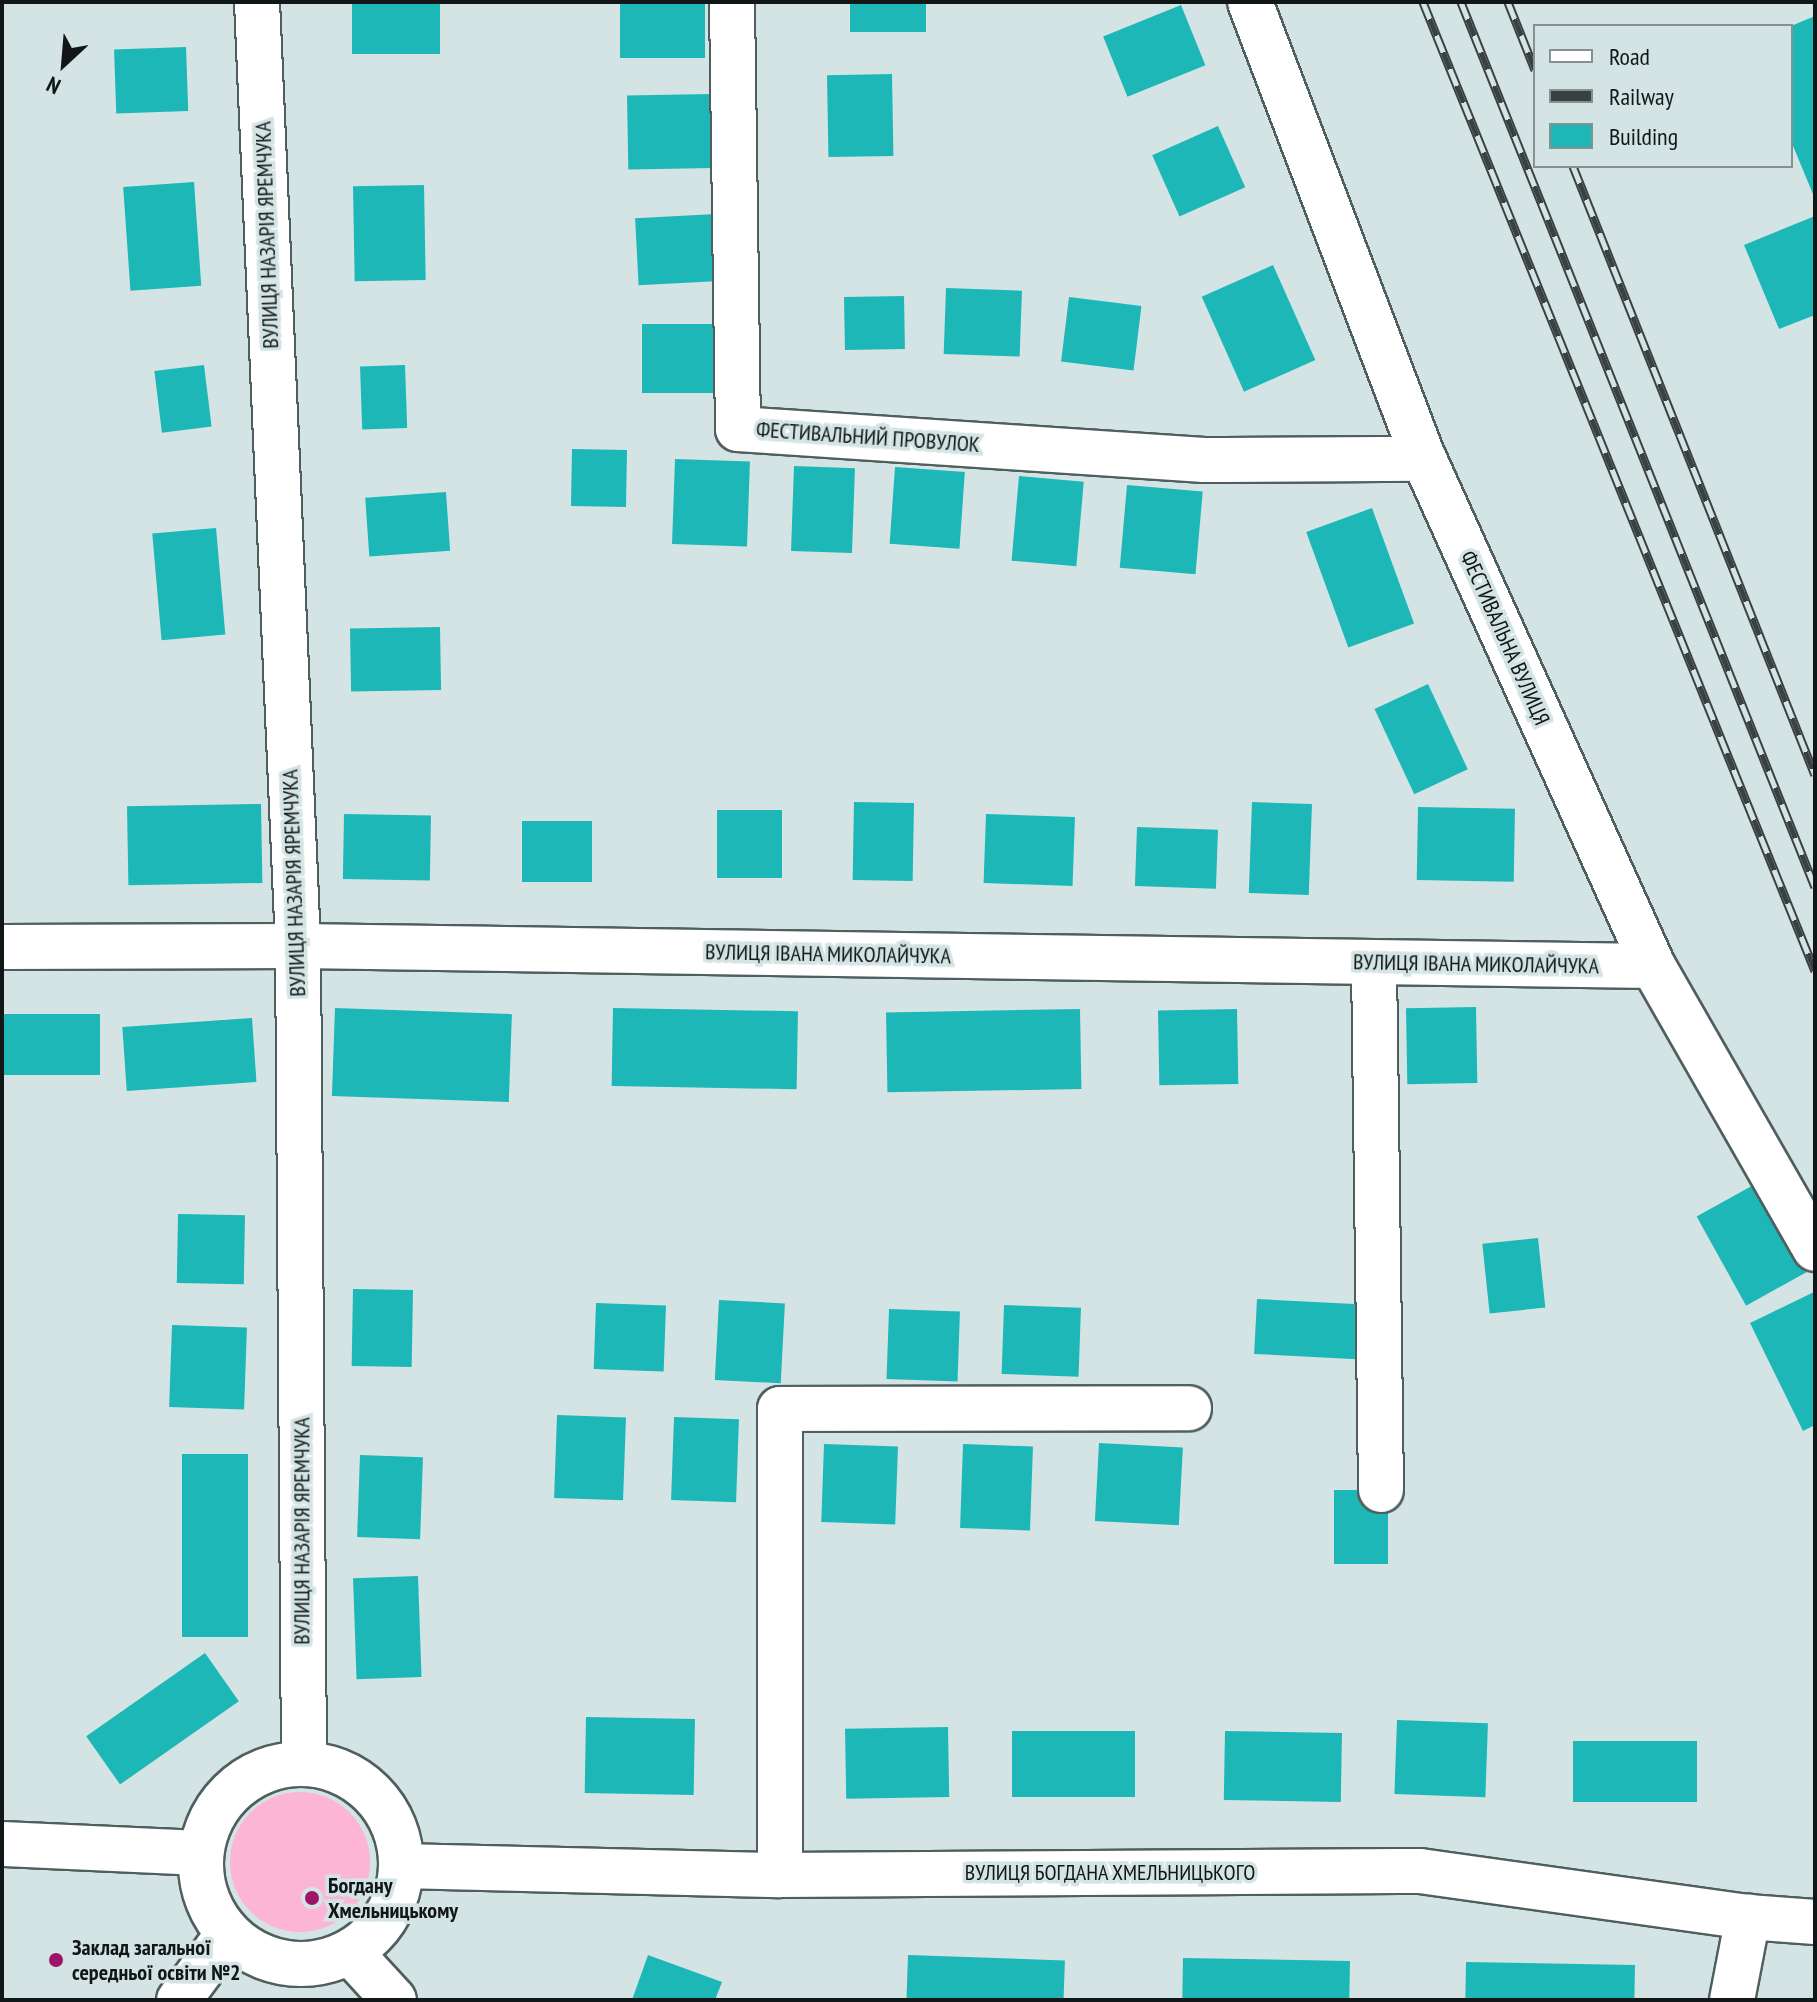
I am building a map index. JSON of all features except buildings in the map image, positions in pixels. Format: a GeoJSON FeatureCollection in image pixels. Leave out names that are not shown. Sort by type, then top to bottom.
{"type":"FeatureCollection","features":[{"type":"Feature","properties":{"kind":"street","name":"ВУЛИЦЯ НАЗАРІЯ ЯРЕМЧУКА"},"geometry":{"type":"LineString","coordinates":[[257,2],[298,946],[304,1764]]}},
{"type":"Feature","properties":{"kind":"street","name":"ФЕСТИВАЛЬНИЙ ПРОВУЛОК"},"geometry":{"type":"LineString","coordinates":[[732,2],[738,429],[1204,460],[1424,459]]}},
{"type":"Feature","properties":{"kind":"street","name":"ФЕСТИВАЛЬНА ВУЛИЦЯ"},"geometry":{"type":"LineString","coordinates":[[1250,2],[1424,459],[1653,966],[1815,1249]]}},
{"type":"Feature","properties":{"kind":"street","name":"ВУЛИЦЯ ІВАНА МИКОЛАЙЧУКА"},"geometry":{"type":"LineString","coordinates":[[2,947],[298,946],[1653,966]]}},
{"type":"Feature","properties":{"kind":"street"},"geometry":{"type":"LineString","coordinates":[[1374,962],[1381,1490]]}},
{"type":"Feature","properties":{"kind":"street"},"geometry":{"type":"LineString","coordinates":[[780,1875],[780,1409],[1189,1408]]}},
{"type":"Feature","properties":{"kind":"street"},"geometry":{"type":"LineString","coordinates":[[304,1764],[335,1770],[362,1785],[383,1807],[397,1835],[401,1866],[395,1900],[377,1930],[350,1952],[319,1963],[285,1963],[254,1953],[228,1934],[211,1910],[202,1882],[201,1853],[208,1825],[224,1799],[247,1779],[274,1768],[304,1764]]}},
{"type":"Feature","properties":{"kind":"street"},"geometry":{"type":"LineString","coordinates":[[2,1844],[201,1853]]}},
{"type":"Feature","properties":{"kind":"street","name":"ВУЛИЦЯ БОГДАНА ХМЕЛЬНИЦЬКОГО"},"geometry":{"type":"LineString","coordinates":[[401,1866],[780,1875],[1420,1871],[1748,1917],[1815,1922]]}},
{"type":"Feature","properties":{"kind":"street"},"geometry":{"type":"LineString","coordinates":[[1732,2000],[1748,1917]]}},
{"type":"Feature","properties":{"kind":"street"},"geometry":{"type":"LineString","coordinates":[[179,2000],[228,1934]]}},
{"type":"Feature","properties":{"kind":"street"},"geometry":{"type":"LineString","coordinates":[[350,1952],[394,2000]]}},
{"type":"Feature","properties":{"kind":"shaded area"},"geometry":{"type":"Polygon","coordinates":[[[300,1792],[327,1798],[349,1813],[364,1835],[370,1862],[364,1889],[349,1911],[327,1926],[300,1932],[273,1926],[251,1911],[236,1889],[230,1862],[236,1835],[251,1813],[273,1798],[300,1792]]]}},
{"type":"Feature","properties":{"kind":"railway"},"geometry":{"type":"LineString","coordinates":[[1423,2],[1815,971]]}},
{"type":"Feature","properties":{"kind":"railway"},"geometry":{"type":"LineString","coordinates":[[1461,2],[1815,887]]}},
{"type":"Feature","properties":{"kind":"railway"},"geometry":{"type":"LineString","coordinates":[[1508,2],[1533,65]]}},
{"type":"Feature","properties":{"kind":"railway"},"geometry":{"type":"LineString","coordinates":[[1574,168],[1815,775]]}},
{"type":"Feature","properties":{"kind":"place","name":"Богдану Хмельницькому"},"geometry":{"type":"Point","coordinates":[312,1898]}},
{"type":"Feature","properties":{"kind":"place","name":"Заклад загальної середньої освіти №2"},"geometry":{"type":"Point","coordinates":[56,1960]}}]}
